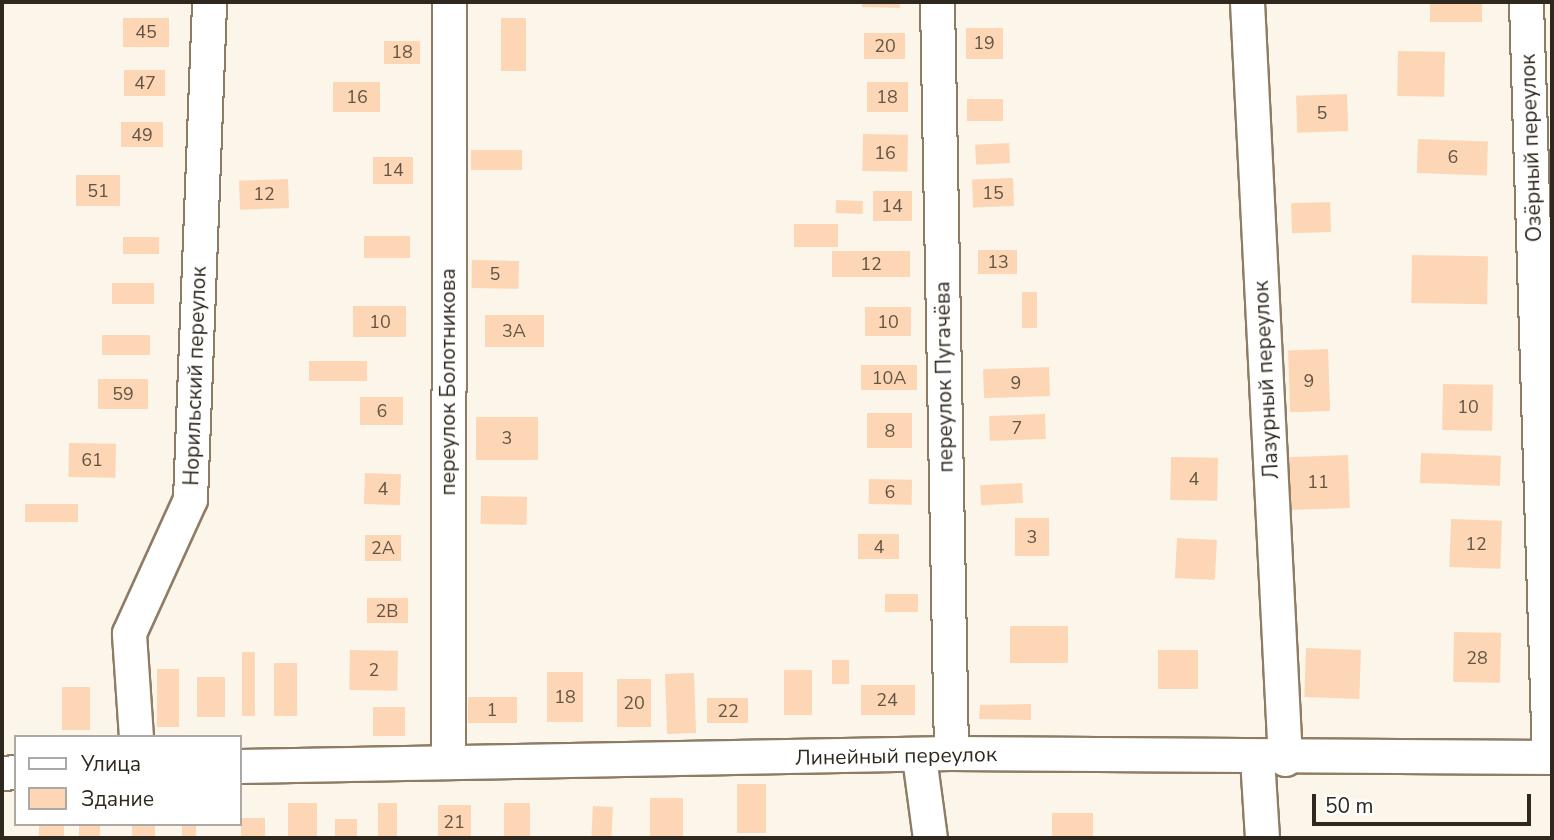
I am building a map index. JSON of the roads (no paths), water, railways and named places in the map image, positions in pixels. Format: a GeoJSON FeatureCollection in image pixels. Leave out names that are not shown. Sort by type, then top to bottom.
{"type":"FeatureCollection","features":[{"type":"Feature","properties":{"kind":"street","name":"Норильский переулок"},"geometry":{"type":"LineString","coordinates":[[136,735],[129,633],[190,499],[209,2]]}},
{"type":"Feature","properties":{"kind":"street","name":"переулок Болотникова"},"geometry":{"type":"LineString","coordinates":[[448,762],[449,2]]}},
{"type":"Feature","properties":{"kind":"street","name":"переулок Пугачёва"},"geometry":{"type":"LineString","coordinates":[[937,2],[951,753]]}},
{"type":"Feature","properties":{"kind":"street","name":"Лазурный переулок"},"geometry":{"type":"LineString","coordinates":[[1247,2],[1271,758],[1262,838]]}},
{"type":"Feature","properties":{"kind":"street","name":"Озёрный переулок"},"geometry":{"type":"LineString","coordinates":[[1526,2],[1551,757]]}},
{"type":"Feature","properties":{"kind":"street","name":"Линейный переулок"},"geometry":{"type":"LineString","coordinates":[[242,766],[919,757],[951,753],[1271,758],[1551,757]]}},
{"type":"Feature","properties":{"kind":"street"},"geometry":{"type":"LineString","coordinates":[[919,757],[930,838]]}}]}
